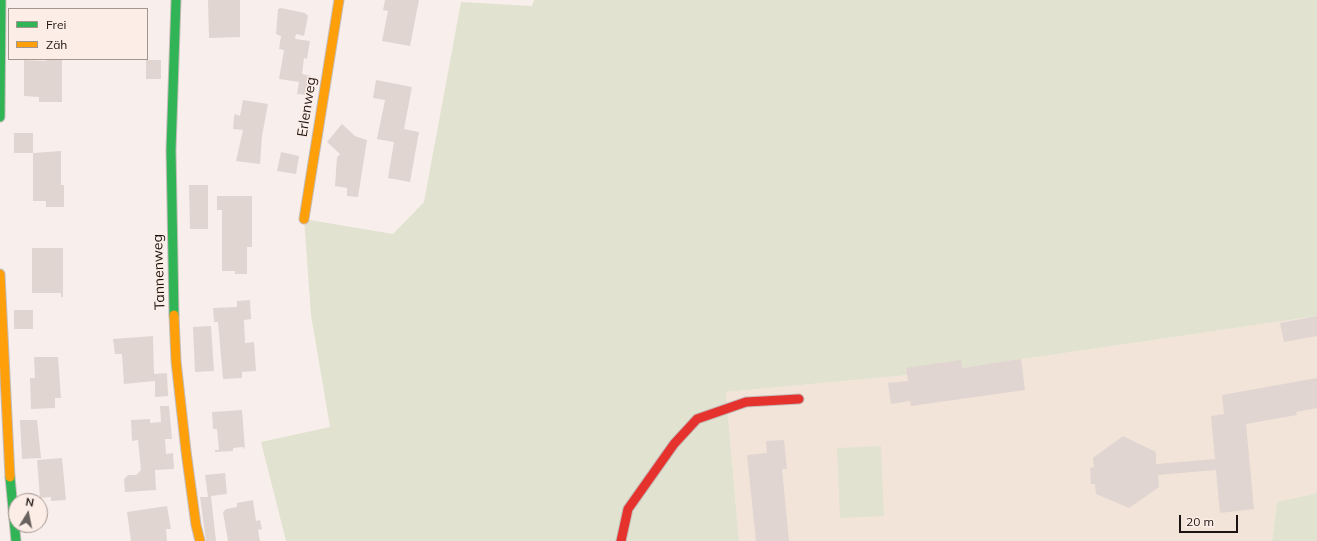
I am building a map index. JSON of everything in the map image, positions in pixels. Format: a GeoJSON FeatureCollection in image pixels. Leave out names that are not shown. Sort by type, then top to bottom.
{"type":"FeatureCollection","features":[{"type":"Feature","properties":{"kind":"street"},"geometry":{"type":"LineString","coordinates":[[0,117],[1,0]]}},
{"type":"Feature","properties":{"kind":"street","name":"Tannenweg"},"geometry":{"type":"LineString","coordinates":[[176,0],[171,150],[172,256],[176,361],[196,526],[200,541]]}},
{"type":"Feature","properties":{"kind":"street","name":"Erlenweg"},"geometry":{"type":"LineString","coordinates":[[304,219],[340,0]]}},
{"type":"Feature","properties":{"kind":"street"},"geometry":{"type":"LineString","coordinates":[[0,274],[8,456],[16,541]]}},
{"type":"Feature","properties":{"kind":"street"},"geometry":{"type":"LineString","coordinates":[[622,541],[628,509],[674,444],[697,418],[746,402],[799,399]]}},
{"type":"Feature","properties":{"kind":"shaded area"},"geometry":{"type":"Polygon","coordinates":[[[1317,316],[1317,493],[1277,502],[1272,541],[739,541],[726,392],[906,375],[906,368],[961,360],[962,368],[1317,316]]]}},
{"type":"Feature","properties":{"kind":"green space"},"geometry":{"type":"Polygon","coordinates":[[[534,0],[1317,0],[1317,316],[962,368],[906,368],[907,375],[726,392],[739,541],[286,541],[261,442],[330,427],[311,315],[304,219],[393,234],[424,202],[461,2],[532,6],[534,0]]]}},
{"type":"Feature","properties":{"kind":"green space"},"geometry":{"type":"Polygon","coordinates":[[[881,446],[884,516],[840,518],[837,448],[881,446]]]}},
{"type":"Feature","properties":{"kind":"green space"},"geometry":{"type":"Polygon","coordinates":[[[1317,493],[1317,541],[1272,541],[1277,502],[1317,493]]]}},
{"type":"Feature","properties":{"kind":"building"},"geometry":{"type":"Polygon","coordinates":[[[208,0],[240,0],[240,37],[209,38],[208,0]]]}},
{"type":"Feature","properties":{"kind":"building"},"geometry":{"type":"Polygon","coordinates":[[[385,0],[419,0],[410,46],[382,41],[388,11],[383,10],[385,0]]]}},
{"type":"Feature","properties":{"kind":"building"},"geometry":{"type":"Polygon","coordinates":[[[281,8],[305,13],[308,16],[304,36],[296,34],[295,39],[310,41],[307,59],[304,58],[302,74],[311,76],[308,95],[297,94],[299,82],[279,79],[284,50],[279,49],[281,36],[276,34],[278,9],[281,8]]]}},
{"type":"Feature","properties":{"kind":"building"},"geometry":{"type":"Polygon","coordinates":[[[24,60],[62,60],[62,102],[39,102],[39,97],[24,96],[24,60]]]}},
{"type":"Feature","properties":{"kind":"building"},"geometry":{"type":"Polygon","coordinates":[[[146,60],[161,60],[161,79],[146,79],[146,60]]]}},
{"type":"Feature","properties":{"kind":"building"},"geometry":{"type":"Polygon","coordinates":[[[376,80],[412,87],[404,129],[419,132],[410,182],[388,178],[394,142],[377,139],[385,100],[373,98],[376,80]]]}},
{"type":"Feature","properties":{"kind":"building"},"geometry":{"type":"Polygon","coordinates":[[[243,100],[268,104],[262,136],[260,164],[236,161],[243,130],[233,129],[234,117],[235,114],[240,116],[243,100]]]}},
{"type":"Feature","properties":{"kind":"building"},"geometry":{"type":"Polygon","coordinates":[[[342,124],[355,136],[367,140],[358,197],[347,196],[347,188],[335,186],[337,157],[340,154],[327,142],[342,124]]]}},
{"type":"Feature","properties":{"kind":"building"},"geometry":{"type":"Polygon","coordinates":[[[14,133],[33,133],[33,153],[14,153],[14,133]]]}},
{"type":"Feature","properties":{"kind":"building"},"geometry":{"type":"Polygon","coordinates":[[[61,151],[61,185],[64,185],[64,207],[46,207],[46,201],[33,201],[33,153],[61,151]]]}},
{"type":"Feature","properties":{"kind":"building"},"geometry":{"type":"Polygon","coordinates":[[[281,152],[299,156],[296,174],[277,171],[281,152]]]}},
{"type":"Feature","properties":{"kind":"building"},"geometry":{"type":"Polygon","coordinates":[[[189,185],[208,185],[208,229],[190,229],[189,185]]]}},
{"type":"Feature","properties":{"kind":"building"},"geometry":{"type":"Polygon","coordinates":[[[217,196],[252,196],[252,247],[247,247],[247,274],[235,274],[235,271],[222,271],[222,210],[217,210],[217,196]]]}},
{"type":"Feature","properties":{"kind":"building"},"geometry":{"type":"Polygon","coordinates":[[[32,248],[63,248],[63,297],[61,297],[61,293],[32,293],[32,248]]]}},
{"type":"Feature","properties":{"kind":"building"},"geometry":{"type":"Polygon","coordinates":[[[250,300],[251,319],[244,320],[245,343],[254,342],[256,371],[242,372],[242,378],[223,379],[218,322],[214,322],[213,308],[237,307],[237,301],[250,300]]]}},
{"type":"Feature","properties":{"kind":"building"},"geometry":{"type":"Polygon","coordinates":[[[14,310],[33,310],[33,329],[14,329],[14,310]]]}},
{"type":"Feature","properties":{"kind":"building"},"geometry":{"type":"Polygon","coordinates":[[[1317,316],[1317,336],[1284,342],[1280,323],[1317,316]]]}},
{"type":"Feature","properties":{"kind":"building"},"geometry":{"type":"Polygon","coordinates":[[[211,326],[214,371],[195,372],[193,327],[211,326]]]}},
{"type":"Feature","properties":{"kind":"building"},"geometry":{"type":"Polygon","coordinates":[[[153,336],[154,374],[167,373],[168,396],[155,397],[155,381],[124,384],[122,354],[115,354],[113,339],[153,336]]]}},
{"type":"Feature","properties":{"kind":"building"},"geometry":{"type":"Polygon","coordinates":[[[34,357],[58,357],[61,398],[55,398],[55,408],[31,409],[30,378],[35,378],[34,357]]]}},
{"type":"Feature","properties":{"kind":"building"},"geometry":{"type":"Polygon","coordinates":[[[1021,359],[1025,390],[911,406],[910,401],[891,404],[888,383],[908,381],[906,368],[961,360],[962,368],[1021,359]]]}},
{"type":"Feature","properties":{"kind":"building"},"geometry":{"type":"Polygon","coordinates":[[[1317,378],[1317,408],[1296,412],[1297,415],[1246,424],[1254,509],[1220,513],[1216,470],[1158,475],[1159,487],[1129,508],[1096,494],[1095,484],[1091,484],[1090,468],[1094,467],[1093,458],[1123,436],[1156,452],[1156,464],[1215,459],[1211,416],[1224,414],[1222,395],[1317,378]]]}},
{"type":"Feature","properties":{"kind":"building"},"geometry":{"type":"Polygon","coordinates":[[[160,406],[169,406],[172,439],[165,439],[166,454],[173,453],[174,469],[155,470],[156,490],[125,492],[124,479],[128,475],[136,475],[141,470],[138,440],[132,441],[131,420],[150,419],[150,423],[161,422],[160,406]]]}},
{"type":"Feature","properties":{"kind":"building"},"geometry":{"type":"Polygon","coordinates":[[[242,410],[245,450],[243,447],[233,448],[233,451],[215,452],[215,450],[219,450],[217,429],[213,429],[212,412],[242,410]]]}},
{"type":"Feature","properties":{"kind":"building"},"geometry":{"type":"Polygon","coordinates":[[[20,420],[37,420],[41,458],[22,459],[20,420]]]}},
{"type":"Feature","properties":{"kind":"building"},"geometry":{"type":"Polygon","coordinates":[[[784,440],[787,469],[782,469],[789,541],[756,541],[747,455],[767,453],[766,441],[784,440]]]}},
{"type":"Feature","properties":{"kind":"building"},"geometry":{"type":"Polygon","coordinates":[[[62,458],[66,500],[51,501],[51,497],[48,497],[48,493],[40,493],[37,460],[62,458]]]}},
{"type":"Feature","properties":{"kind":"building"},"geometry":{"type":"Polygon","coordinates":[[[225,473],[227,494],[211,496],[216,541],[206,541],[200,497],[208,497],[205,475],[225,473]]]}},
{"type":"Feature","properties":{"kind":"building"},"geometry":{"type":"Polygon","coordinates":[[[253,500],[256,521],[260,520],[262,529],[258,530],[260,541],[228,541],[223,512],[226,509],[237,507],[237,503],[253,500]]]}},
{"type":"Feature","properties":{"kind":"building"},"geometry":{"type":"Polygon","coordinates":[[[167,506],[171,529],[166,529],[167,541],[131,541],[127,512],[167,506]]]}},
{"type":"Feature","properties":{"kind":"traffic: fast"},"geometry":{"type":"LineString","coordinates":[[0,117],[1,0]]}},
{"type":"Feature","properties":{"kind":"traffic: fast"},"geometry":{"type":"LineString","coordinates":[[174,315],[171,150],[176,0]]}},
{"type":"Feature","properties":{"kind":"traffic: fast"},"geometry":{"type":"LineString","coordinates":[[10,477],[16,541]]}},
{"type":"Feature","properties":{"kind":"traffic: slow"},"geometry":{"type":"LineString","coordinates":[[304,219],[339,0]]}},
{"type":"Feature","properties":{"kind":"traffic: slow"},"geometry":{"type":"LineString","coordinates":[[0,274],[10,477]]}},
{"type":"Feature","properties":{"kind":"traffic: slow"},"geometry":{"type":"LineString","coordinates":[[174,315],[176,361],[186,451],[196,525],[200,541]]}},
{"type":"Feature","properties":{"kind":"traffic: jam"},"geometry":{"type":"LineString","coordinates":[[621,541],[628,509],[674,444],[697,419],[746,402],[799,399]]}}]}
